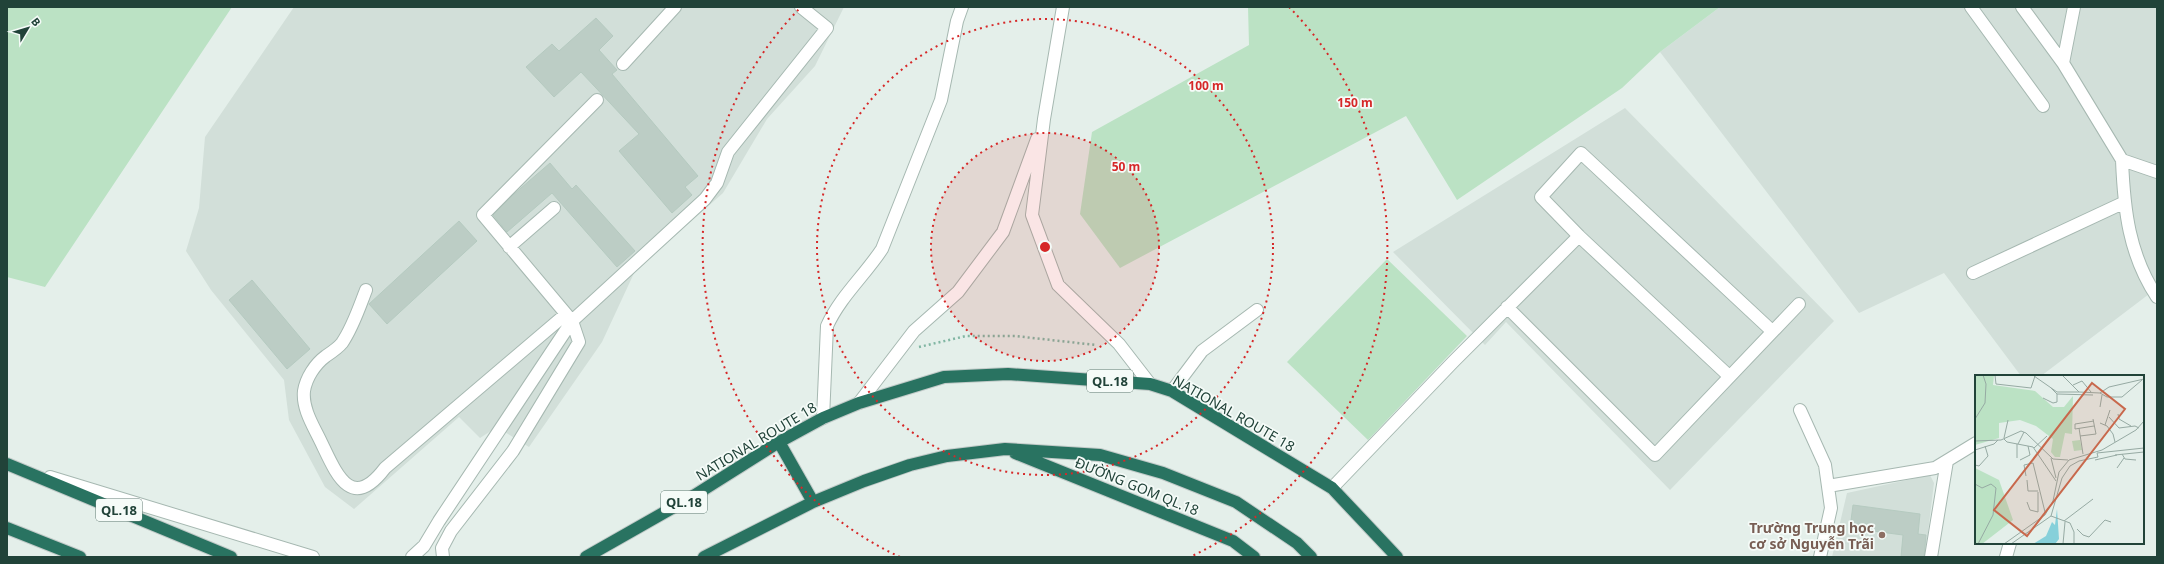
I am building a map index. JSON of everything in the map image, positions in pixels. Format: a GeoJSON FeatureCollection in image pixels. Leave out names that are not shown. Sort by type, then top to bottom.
{"type":"FeatureCollection","features":[{"type":"Feature","properties":{"kind":"highway","name":"NATIONAL ROUTE 18"},"geometry":{"type":"LineString","coordinates":[[586,557],[695,495],[778,442],[823,418],[859,403],[944,377],[1008,374],[1150,384],[1172,391],[1332,488],[1397,557]]}},
{"type":"Feature","properties":{"kind":"highway"},"geometry":{"type":"LineString","coordinates":[[778,442],[812,502]]}},
{"type":"Feature","properties":{"kind":"highway"},"geometry":{"type":"LineString","coordinates":[[704,557],[812,502],[864,481],[910,465],[946,456],[1005,448],[1100,455],[1163,473],[1236,502],[1297,543],[1311,557]]}},
{"type":"Feature","properties":{"kind":"highway","name":"ĐƯỜNG GOM QL.18"},"geometry":{"type":"LineString","coordinates":[[1005,448],[1233,541],[1254,557]]}},
{"type":"Feature","properties":{"kind":"highway","name":"QL.18"},"geometry":{"type":"LineString","coordinates":[[7,464],[231,557]]}},
{"type":"Feature","properties":{"kind":"highway"},"geometry":{"type":"LineString","coordinates":[[7,528],[80,557]]}},
{"type":"Feature","properties":{"kind":"street"},"geometry":{"type":"LineString","coordinates":[[623,64],[675,7]]}},
{"type":"Feature","properties":{"kind":"street"},"geometry":{"type":"LineString","coordinates":[[366,290],[349,332],[341,344],[318,363],[307,380],[304,392],[306,410],[336,472],[343,483],[351,487],[368,486],[375,481],[385,468],[569,318],[705,199],[717,183],[728,152],[827,28],[801,7]]}},
{"type":"Feature","properties":{"kind":"street"},"geometry":{"type":"LineString","coordinates":[[823,418],[827,326],[833,312],[872,264],[882,248],[941,100],[957,21],[962,7]]}},
{"type":"Feature","properties":{"kind":"street"},"geometry":{"type":"LineString","coordinates":[[1063,7],[1044,119],[1032,215],[1058,285],[1119,344],[1150,384]]}},
{"type":"Feature","properties":{"kind":"street"},"geometry":{"type":"LineString","coordinates":[[1970,7],[2042,106]]}},
{"type":"Feature","properties":{"kind":"street"},"geometry":{"type":"LineString","coordinates":[[2022,7],[2063,63],[2122,160],[2124,203],[2130,242],[2138,264],[2155,294]]}},
{"type":"Feature","properties":{"kind":"street"},"geometry":{"type":"LineString","coordinates":[[2063,63],[2074,7]]}},
{"type":"Feature","properties":{"kind":"street"},"geometry":{"type":"LineString","coordinates":[[443,557],[442,548],[451,531],[513,451],[579,342],[569,318],[483,218],[484,212],[597,100]]}},
{"type":"Feature","properties":{"kind":"street"},"geometry":{"type":"LineString","coordinates":[[859,403],[914,331],[958,292],[1003,232],[1044,119]]}},
{"type":"Feature","properties":{"kind":"street"},"geometry":{"type":"LineString","coordinates":[[1729,376],[1579,236],[1541,197],[1582,153],[1772,331]]}},
{"type":"Feature","properties":{"kind":"street"},"geometry":{"type":"LineString","coordinates":[[2122,160],[2157,172]]}},
{"type":"Feature","properties":{"kind":"street"},"geometry":{"type":"LineString","coordinates":[[1973,274],[2124,203]]}},
{"type":"Feature","properties":{"kind":"street"},"geometry":{"type":"LineString","coordinates":[[509,247],[554,208]]}},
{"type":"Feature","properties":{"kind":"street"},"geometry":{"type":"LineString","coordinates":[[1332,488],[1579,236]]}},
{"type":"Feature","properties":{"kind":"street"},"geometry":{"type":"LineString","coordinates":[[1507,308],[1655,455],[1799,304]]}},
{"type":"Feature","properties":{"kind":"street"},"geometry":{"type":"LineString","coordinates":[[1172,391],[1202,351],[1257,310]]}},
{"type":"Feature","properties":{"kind":"street"},"geometry":{"type":"LineString","coordinates":[[412,557],[424,546],[569,318]]}},
{"type":"Feature","properties":{"kind":"street"},"geometry":{"type":"LineString","coordinates":[[1800,410],[1825,465],[1831,508],[1820,557]]}},
{"type":"Feature","properties":{"kind":"street"},"geometry":{"type":"LineString","coordinates":[[1828,486],[1935,468],[1975,444]]}},
{"type":"Feature","properties":{"kind":"street"},"geometry":{"type":"LineString","coordinates":[[1931,557],[1947,461]]}},
{"type":"Feature","properties":{"kind":"street"},"geometry":{"type":"LineString","coordinates":[[7,464],[313,557]]}},
{"type":"Feature","properties":{"kind":"street"},"geometry":{"type":"LineString","coordinates":[[2006,557],[2010,544]]}},
{"type":"Feature","properties":{"kind":"path"},"geometry":{"type":"LineString","coordinates":[[916,348],[966,336],[1015,336],[1096,345]]}},
{"type":"Feature","properties":{"kind":"shaded area"},"geometry":{"type":"Polygon","coordinates":[[[294,7],[844,7],[815,66],[767,119],[723,193],[635,271],[602,342],[529,447],[497,427],[480,438],[459,417],[354,509],[325,487],[289,420],[284,380],[211,290],[186,251],[199,208],[205,137],[294,7]]]}},
{"type":"Feature","properties":{"kind":"shaded area"},"geometry":{"type":"Polygon","coordinates":[[[1720,7],[2157,7],[2157,288],[2042,375],[2020,375],[1944,273],[1859,313],[1660,52],[1720,7]]]}},
{"type":"Feature","properties":{"kind":"shaded area"},"geometry":{"type":"Polygon","coordinates":[[[1625,108],[1834,321],[1670,490],[1506,322],[1485,345],[1393,252],[1625,108]]]}},
{"type":"Feature","properties":{"kind":"shaded area","name":"Trường Trung học cơ sở Nguyễn Trãi"},"geometry":{"type":"Polygon","coordinates":[[[1930,475],[1934,483],[1925,557],[1832,557],[1847,493],[1930,475]]]}},
{"type":"Feature","properties":{"kind":"green space"},"geometry":{"type":"Polygon","coordinates":[[[7,7],[232,7],[45,287],[7,277],[7,7]]]}},
{"type":"Feature","properties":{"kind":"green space"},"geometry":{"type":"Polygon","coordinates":[[[1248,7],[1720,7],[1660,52],[1622,88],[1457,200],[1406,116],[1120,268],[1080,214],[1092,132],[1249,45],[1248,7]]]}},
{"type":"Feature","properties":{"kind":"green space"},"geometry":{"type":"Polygon","coordinates":[[[1387,259],[1467,336],[1368,440],[1287,362],[1387,259]]]}},
{"type":"Feature","properties":{"kind":"building"},"geometry":{"type":"Polygon","coordinates":[[[596,18],[613,36],[599,50],[617,70],[612,74],[698,176],[685,187],[692,195],[672,213],[619,151],[639,134],[581,72],[554,97],[526,67],[552,44],[559,51],[596,18]]]}},
{"type":"Feature","properties":{"kind":"building"},"geometry":{"type":"Polygon","coordinates":[[[550,163],[572,189],[576,185],[635,251],[617,267],[552,193],[507,232],[493,215],[514,194],[550,163]]]}},
{"type":"Feature","properties":{"kind":"building"},"geometry":{"type":"Polygon","coordinates":[[[459,221],[477,241],[387,324],[369,304],[459,221]]]}},
{"type":"Feature","properties":{"kind":"building"},"geometry":{"type":"Polygon","coordinates":[[[252,280],[310,349],[287,369],[229,300],[252,280]]]}},
{"type":"Feature","properties":{"kind":"building"},"geometry":{"type":"Polygon","coordinates":[[[1853,505],[1920,514],[1918,534],[1926,535],[1924,557],[1901,557],[1903,535],[1850,528],[1853,505]]]}},
{"type":"Feature","properties":{"kind":"place","name":"Trường Trung học cơ sở Nguyễn Trãi"},"geometry":{"type":"Point","coordinates":[1882,535]}}]}
